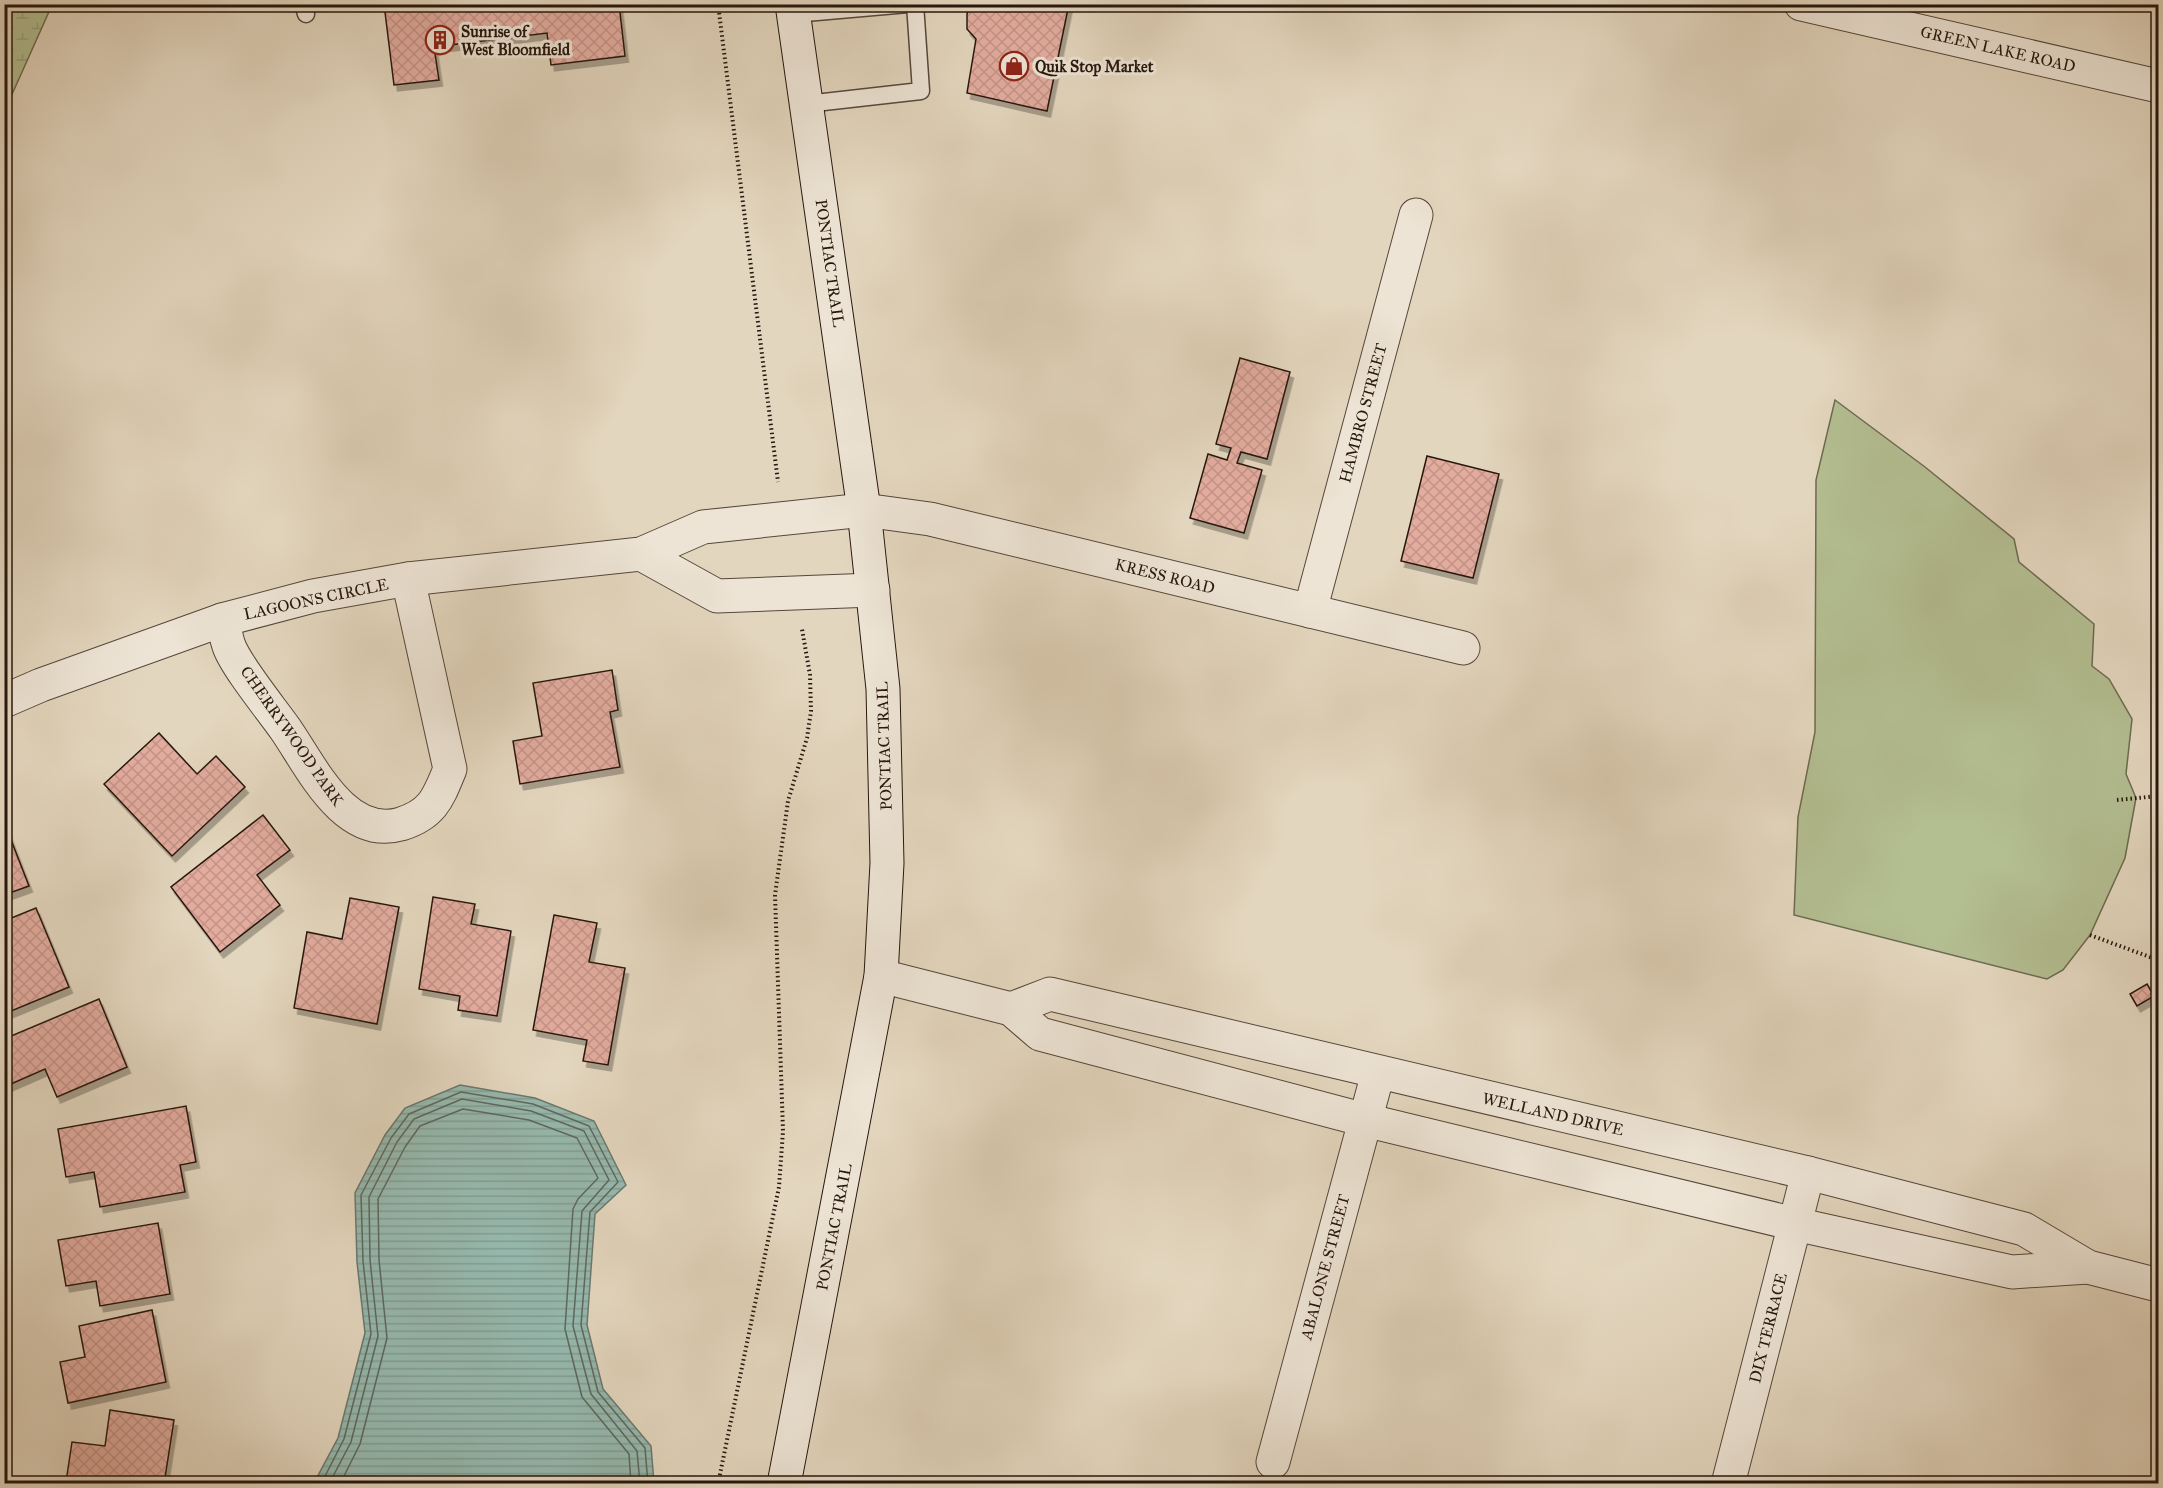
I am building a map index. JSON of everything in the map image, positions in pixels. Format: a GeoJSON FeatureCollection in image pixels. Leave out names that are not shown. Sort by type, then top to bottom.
{"type":"FeatureCollection","features":[{"type":"Feature","properties":{"kind":"street","name":"GREEN LAKE ROAD"},"geometry":{"type":"LineString","coordinates":[[1802,4],[2158,86]]}},
{"type":"Feature","properties":{"kind":"street","name":"PONTIAC TRAIL"},"geometry":{"type":"LineString","coordinates":[[784,1484],[881,976],[887,863],[887,772],[883,689],[873,591],[864,510],[793,9]]}},
{"type":"Feature","properties":{"kind":"street","name":"HAMBRO STREET"},"geometry":{"type":"LineString","coordinates":[[1310,611],[1416,215]]}},
{"type":"Feature","properties":{"kind":"street","name":"LAGOONS CIRCLE"},"geometry":{"type":"LineString","coordinates":[[4,700],[222,620],[313,596],[408,579],[642,554],[703,527],[783,521],[864,510]]}},
{"type":"Feature","properties":{"kind":"street","name":"KRESS ROAD"},"geometry":{"type":"LineString","coordinates":[[864,510],[930,519],[1463,648]]}},
{"type":"Feature","properties":{"kind":"street"},"geometry":{"type":"LineString","coordinates":[[642,554],[717,596],[873,591]]}},
{"type":"Feature","properties":{"kind":"street","name":"CHERRYWOOD PARK"},"geometry":{"type":"LineString","coordinates":[[222,620],[230,649],[322,782],[345,811],[359,822],[385,828],[421,818],[439,795],[450,769],[408,579]]}},
{"type":"Feature","properties":{"kind":"street","name":"WELLAND DRIVE"},"geometry":{"type":"LineString","coordinates":[[881,976],[1011,1009],[1040,1034],[1365,1120],[1795,1224],[2012,1272],[2088,1267]]}},
{"type":"Feature","properties":{"kind":"street","name":"WELLAND DRIVE"},"geometry":{"type":"LineString","coordinates":[[1011,1009],[1050,994],[1808,1173],[2024,1229],[2088,1267],[2158,1285]]}},
{"type":"Feature","properties":{"kind":"street","name":"ABALONE STREET"},"geometry":{"type":"LineString","coordinates":[[1273,1462],[1378,1073]]}},
{"type":"Feature","properties":{"kind":"street","name":"DIX TERRACE"},"geometry":{"type":"LineString","coordinates":[[1728,1484],[1808,1173]]}},
{"type":"Feature","properties":{"kind":"lane"},"geometry":{"type":"LineString","coordinates":[[793,9],[908,4]]}},
{"type":"Feature","properties":{"kind":"lane"},"geometry":{"type":"LineString","coordinates":[[806,104],[921,91],[915,4]]}},
{"type":"Feature","properties":{"kind":"path"},"geometry":{"type":"LineString","coordinates":[[718,4],[783,521]]}},
{"type":"Feature","properties":{"kind":"path"},"geometry":{"type":"LineString","coordinates":[[718,1484],[779,1187],[783,1131],[775,895],[788,801],[807,738],[811,711],[810,675],[799,612],[792,593]]}},
{"type":"Feature","properties":{"kind":"path"},"geometry":{"type":"LineString","coordinates":[[2117,800],[2158,796]]}},
{"type":"Feature","properties":{"kind":"path"},"geometry":{"type":"LineString","coordinates":[[2090,935],[2158,960]]}},
{"type":"Feature","properties":{"kind":"green space"},"geometry":{"type":"Polygon","coordinates":[[[4,5],[52,5],[5,110],[4,5]]]}},
{"type":"Feature","properties":{"kind":"green space"},"geometry":{"type":"Polygon","coordinates":[[[1835,400],[1925,467],[2014,539],[2019,562],[2094,624],[2092,666],[2109,679],[2132,719],[2126,774],[2136,798],[2125,858],[2090,935],[2063,970],[2047,979],[1794,915],[1798,817],[1815,732],[1816,480],[1835,400]]]}},
{"type":"Feature","properties":{"kind":"water"},"geometry":{"type":"Polygon","coordinates":[[[460,1085],[535,1098],[594,1121],[626,1185],[595,1214],[587,1325],[603,1389],[651,1446],[654,1483],[314,1483],[338,1438],[365,1333],[357,1262],[355,1193],[385,1135],[405,1108],[460,1085]]]}},
{"type":"Feature","properties":{"kind":"building","name":"Sunrise of West Bloomfield"},"geometry":{"type":"Polygon","coordinates":[[[384,4],[619,4],[625,56],[551,65],[547,33],[434,47],[439,80],[394,85],[384,4]]]}},
{"type":"Feature","properties":{"kind":"building","name":"Quik Stop Market"},"geometry":{"type":"Polygon","coordinates":[[[971,4],[1069,4],[1047,111],[967,93],[976,39],[967,29],[967,14],[971,4]]]}},
{"type":"Feature","properties":{"kind":"building"},"geometry":{"type":"Polygon","coordinates":[[[1240,358],[1290,372],[1267,459],[1241,452],[1237,463],[1262,470],[1244,533],[1190,518],[1208,454],[1227,460],[1231,448],[1216,444],[1240,358]]]}},
{"type":"Feature","properties":{"kind":"building"},"geometry":{"type":"Polygon","coordinates":[[[1427,456],[1499,474],[1473,578],[1401,561],[1427,456]]]}},
{"type":"Feature","properties":{"kind":"building"},"geometry":{"type":"Polygon","coordinates":[[[612,670],[618,710],[610,712],[620,767],[520,784],[513,741],[542,736],[533,683],[612,670]]]}},
{"type":"Feature","properties":{"kind":"building"},"geometry":{"type":"Polygon","coordinates":[[[159,733],[197,774],[216,756],[245,787],[172,856],[104,784],[159,733]]]}},
{"type":"Feature","properties":{"kind":"building"},"geometry":{"type":"Polygon","coordinates":[[[263,815],[290,850],[257,875],[280,905],[220,952],[171,887],[263,815]]]}},
{"type":"Feature","properties":{"kind":"building"},"geometry":{"type":"Polygon","coordinates":[[[4,822],[29,886],[4,895],[4,822]]]}},
{"type":"Feature","properties":{"kind":"building"},"geometry":{"type":"Polygon","coordinates":[[[433,897],[475,904],[471,924],[511,931],[497,1016],[458,1010],[460,996],[419,989],[433,897]]]}},
{"type":"Feature","properties":{"kind":"building"},"geometry":{"type":"Polygon","coordinates":[[[350,898],[399,907],[377,1024],[294,1008],[307,932],[342,939],[350,898]]]}},
{"type":"Feature","properties":{"kind":"building"},"geometry":{"type":"Polygon","coordinates":[[[36,908],[69,987],[4,1014],[4,921],[36,908]]]}},
{"type":"Feature","properties":{"kind":"building"},"geometry":{"type":"Polygon","coordinates":[[[554,915],[597,923],[589,962],[625,968],[608,1065],[583,1061],[587,1040],[533,1030],[554,915]]]}},
{"type":"Feature","properties":{"kind":"building"},"geometry":{"type":"Polygon","coordinates":[[[2147,984],[2154,996],[2137,1006],[2130,994],[2147,984]]]}},
{"type":"Feature","properties":{"kind":"building"},"geometry":{"type":"Polygon","coordinates":[[[99,999],[127,1067],[57,1097],[45,1069],[4,1087],[4,1039],[99,999]]]}},
{"type":"Feature","properties":{"kind":"building"},"geometry":{"type":"Polygon","coordinates":[[[186,1106],[196,1162],[180,1165],[185,1192],[100,1207],[94,1172],[66,1177],[58,1129],[186,1106]]]}},
{"type":"Feature","properties":{"kind":"building"},"geometry":{"type":"Polygon","coordinates":[[[158,1223],[170,1294],[100,1306],[96,1281],[66,1286],[58,1240],[158,1223]]]}},
{"type":"Feature","properties":{"kind":"building"},"geometry":{"type":"Polygon","coordinates":[[[152,1310],[166,1382],[68,1403],[60,1362],[85,1357],[79,1326],[152,1310]]]}},
{"type":"Feature","properties":{"kind":"building"},"geometry":{"type":"Polygon","coordinates":[[[110,1410],[174,1420],[164,1484],[66,1482],[72,1442],[105,1446],[110,1410]]]}},
{"type":"Feature","properties":{"kind":"place","name":"Sunrise of West Bloomfield"},"geometry":{"type":"Point","coordinates":[440,40]}},
{"type":"Feature","properties":{"kind":"place","name":"Quik Stop Market"},"geometry":{"type":"Point","coordinates":[1014,66]}}]}
